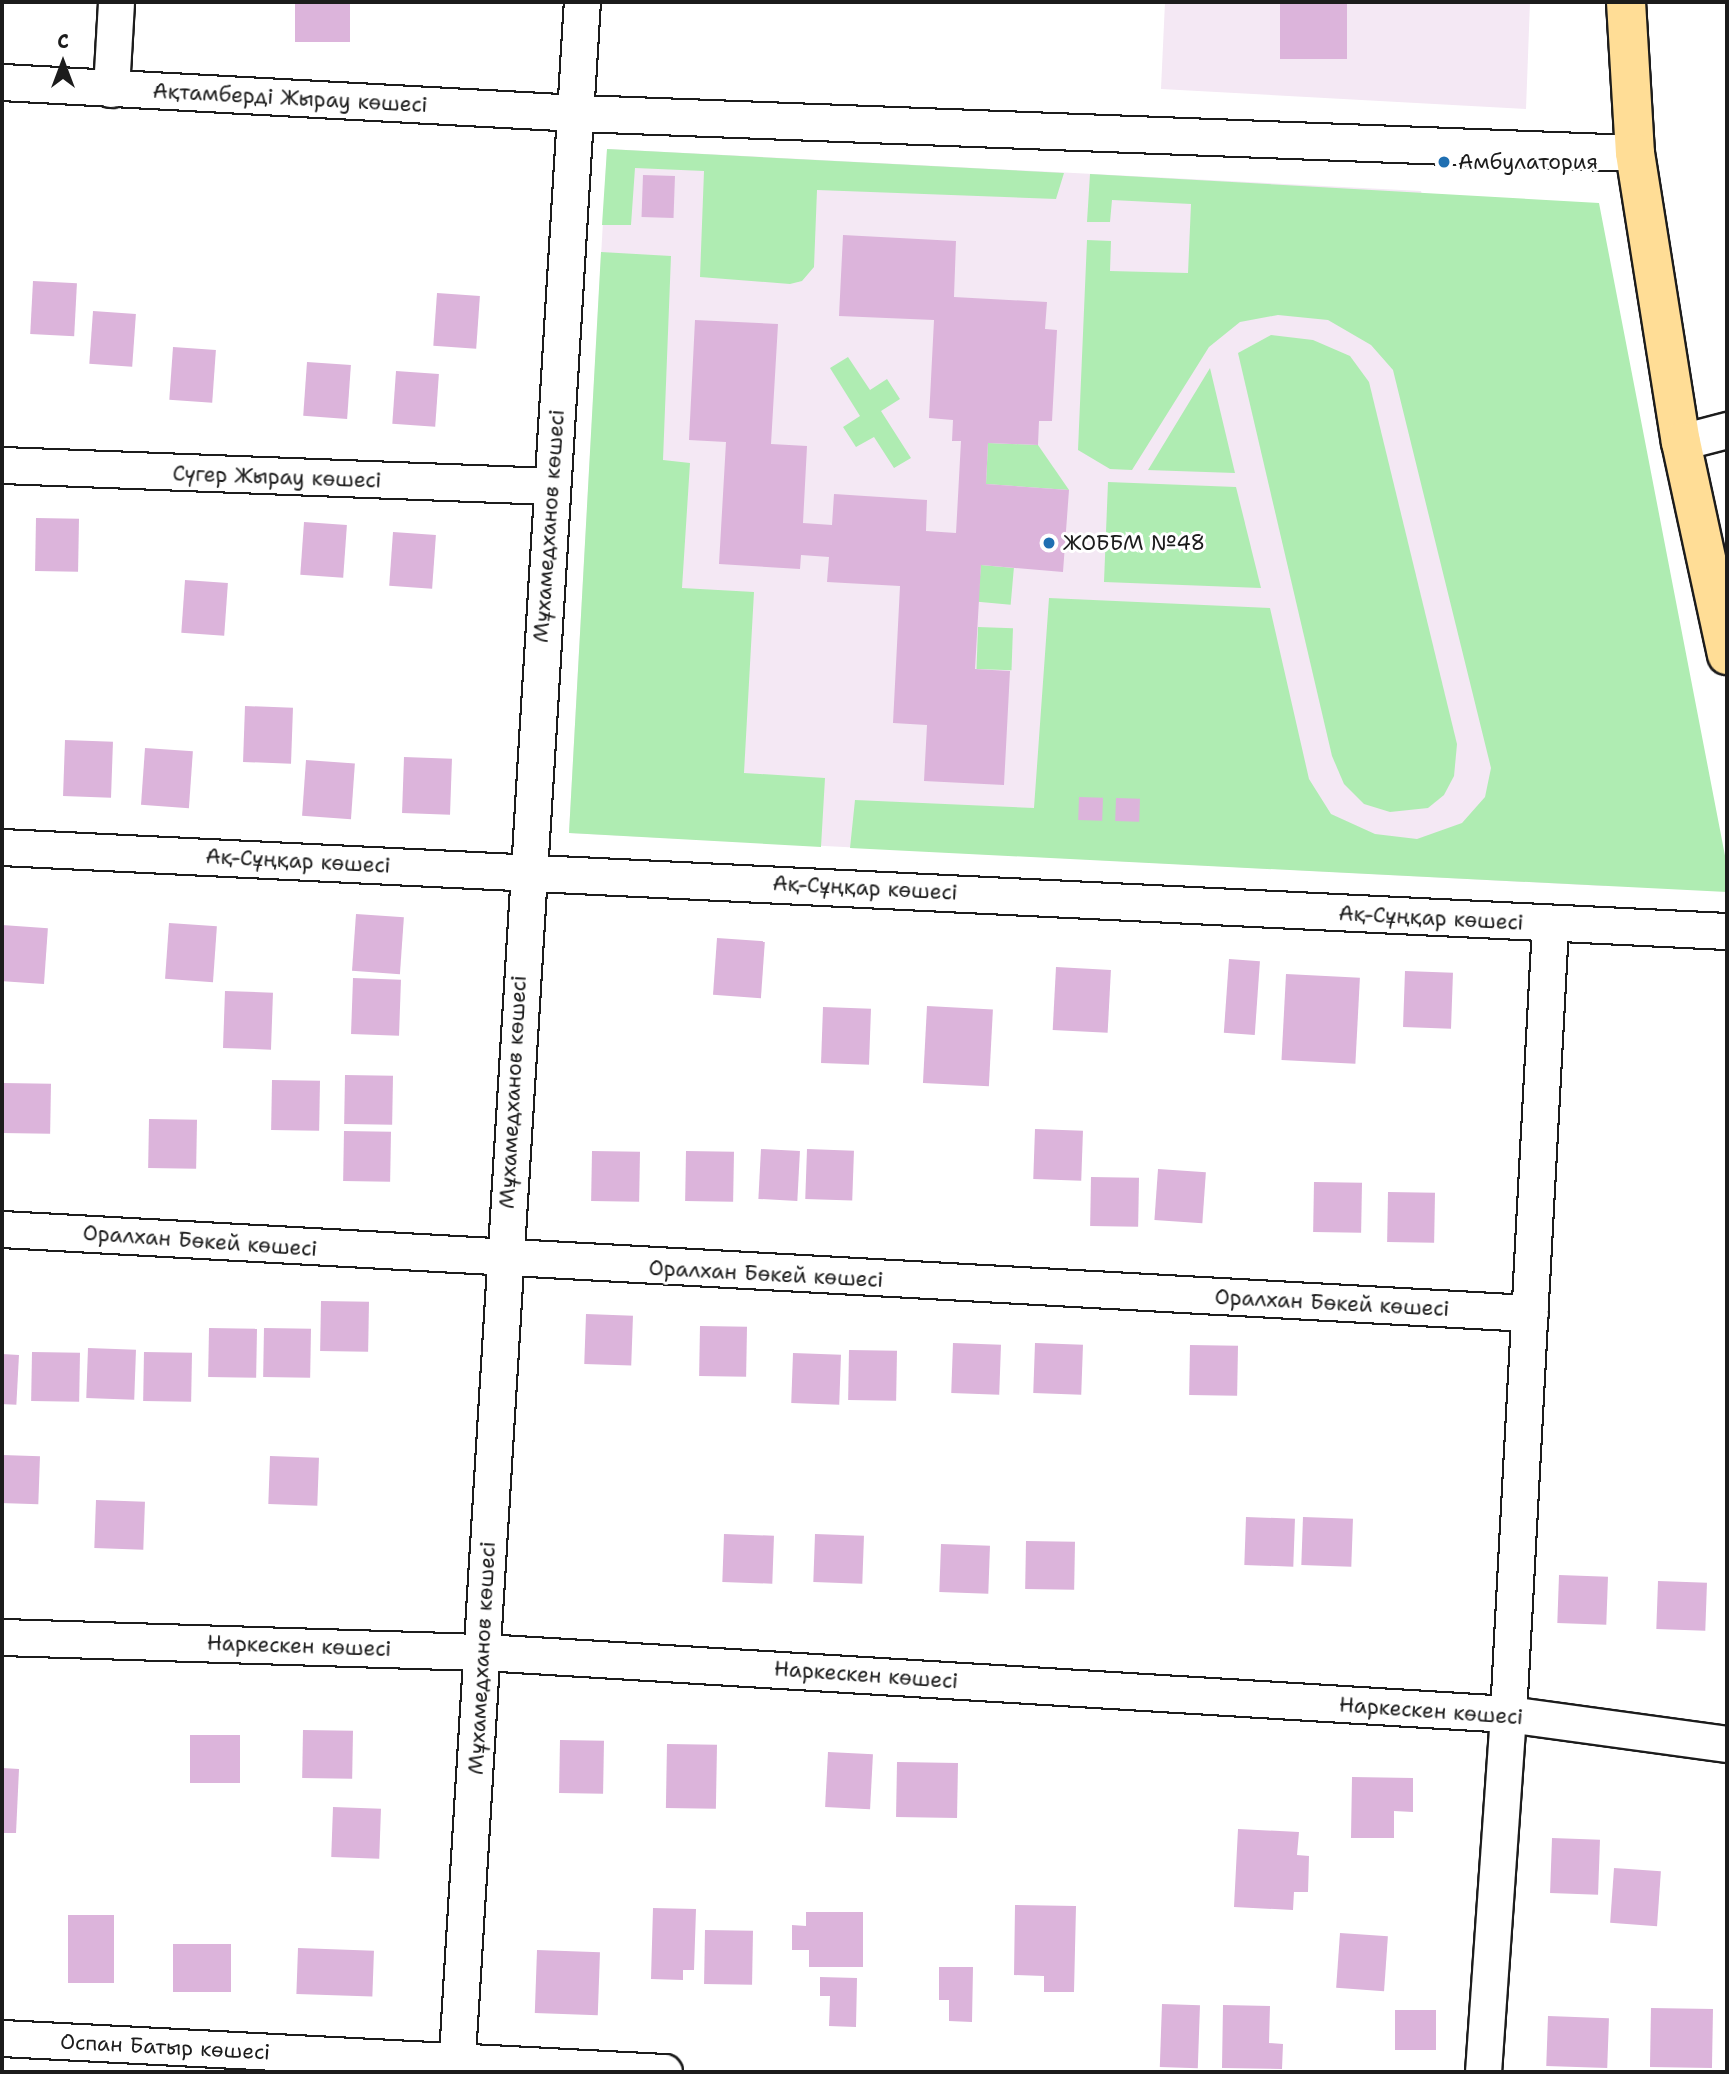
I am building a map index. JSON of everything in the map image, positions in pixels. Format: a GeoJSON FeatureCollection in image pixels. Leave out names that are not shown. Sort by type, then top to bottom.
{"type":"FeatureCollection","features":[{"type":"Feature","properties":{"kind":"main road"},"geometry":{"type":"LineString","coordinates":[[1626,2],[1635,153],[1682,442],[1727,655]]}},
{"type":"Feature","properties":{"kind":"street"},"geometry":{"type":"LineString","coordinates":[[111,89],[116,2]]}},
{"type":"Feature","properties":{"kind":"street","name":"Мұхамедханов көшесі"},"geometry":{"type":"LineString","coordinates":[[456,2067],[483,1652],[526,871],[578,113],[582,2]]}},
{"type":"Feature","properties":{"kind":"street","name":"Ақтамберді Жырау көшесі"},"geometry":{"type":"LineString","coordinates":[[2,82],[578,113],[1635,153]]}},
{"type":"Feature","properties":{"kind":"street"},"geometry":{"type":"LineString","coordinates":[[1682,442],[1727,430]]}},
{"type":"Feature","properties":{"kind":"street","name":"Сүгер Жырау көшесі"},"geometry":{"type":"LineString","coordinates":[[2,465],[552,486]]}},
{"type":"Feature","properties":{"kind":"street","name":"Ақ-Сұңқар көшесі"},"geometry":{"type":"LineString","coordinates":[[2,848],[526,871],[1550,925],[1727,931]]}},
{"type":"Feature","properties":{"kind":"street"},"geometry":{"type":"LineString","coordinates":[[1483,2072],[1508,1714],[1550,925]]}},
{"type":"Feature","properties":{"kind":"street","name":"Оралхан Бөкей көшесі"},"geometry":{"type":"LineString","coordinates":[[2,1229],[504,1260],[1530,1313]]}},
{"type":"Feature","properties":{"kind":"street","name":"Наркескен көшесі"},"geometry":{"type":"LineString","coordinates":[[2,1637],[483,1652],[1508,1714],[1727,1744]]}},
{"type":"Feature","properties":{"kind":"street","name":"Оспан Батыр көшесі"},"geometry":{"type":"LineString","coordinates":[[2,2038],[456,2067],[664,2072]]}},
{"type":"Feature","properties":{"kind":"shaded area"},"geometry":{"type":"Polygon","coordinates":[[[1165,2],[1530,2],[1526,109],[1161,89],[1165,2]]]}},
{"type":"Feature","properties":{"kind":"shaded area","name":"ЖОББМ №48"},"geometry":{"type":"Polygon","coordinates":[[[607,149],[1421,191],[1605,886],[569,833],[607,149]]]}},
{"type":"Feature","properties":{"kind":"green space"},"geometry":{"type":"Polygon","coordinates":[[[607,149],[1064,173],[1056,199],[817,190],[814,267],[802,281],[790,284],[700,277],[704,171],[635,168],[631,225],[602,225],[607,149]]]}},
{"type":"Feature","properties":{"kind":"green space"},"geometry":{"type":"Polygon","coordinates":[[[1090,174],[1599,203],[1727,866],[1727,892],[850,848],[855,800],[1034,808],[1049,598],[1270,608],[1309,779],[1331,814],[1375,834],[1417,839],[1462,823],[1485,797],[1491,768],[1393,370],[1371,345],[1328,320],[1278,315],[1240,322],[1209,347],[1132,470],[1110,469],[1078,450],[1087,240],[1111,241],[1110,271],[1188,273],[1191,204],[1112,200],[1110,222],[1087,222],[1090,174]]]}},
{"type":"Feature","properties":{"kind":"green space"},"geometry":{"type":"Polygon","coordinates":[[[601,252],[671,256],[663,460],[690,463],[682,588],[754,592],[744,773],[825,778],[821,847],[569,833],[601,252]]]}},
{"type":"Feature","properties":{"kind":"green space"},"geometry":{"type":"Polygon","coordinates":[[[1271,335],[1313,340],[1350,356],[1369,382],[1457,744],[1454,776],[1444,795],[1428,808],[1390,812],[1364,804],[1344,784],[1332,756],[1238,353],[1271,335]]]}},
{"type":"Feature","properties":{"kind":"green space"},"geometry":{"type":"Polygon","coordinates":[[[848,357],[870,390],[887,379],[900,399],[881,411],[911,458],[894,468],[874,437],[856,447],[843,427],[860,416],[830,368],[848,357]]]}},
{"type":"Feature","properties":{"kind":"green space"},"geometry":{"type":"Polygon","coordinates":[[[1210,368],[1235,473],[1147,470],[1148,470],[1210,368]]]}},
{"type":"Feature","properties":{"kind":"green space"},"geometry":{"type":"Polygon","coordinates":[[[988,443],[1038,445],[1069,490],[986,484],[988,443]]]}},
{"type":"Feature","properties":{"kind":"green space"},"geometry":{"type":"Polygon","coordinates":[[[1108,482],[1236,487],[1261,588],[1104,582],[1108,482]]]}},
{"type":"Feature","properties":{"kind":"green space"},"geometry":{"type":"Polygon","coordinates":[[[981,565],[1014,568],[1011,605],[978,602],[981,565]]]}},
{"type":"Feature","properties":{"kind":"green space"},"geometry":{"type":"Polygon","coordinates":[[[978,627],[1013,628],[1012,670],[977,669],[978,627]]]}},
{"type":"Feature","properties":{"kind":"building"},"geometry":{"type":"Polygon","coordinates":[[[295,2],[350,2],[350,42],[295,42],[295,2]]]}},
{"type":"Feature","properties":{"kind":"building"},"geometry":{"type":"Polygon","coordinates":[[[1280,2],[1347,2],[1347,59],[1280,59],[1280,2]]]}},
{"type":"Feature","properties":{"kind":"building"},"geometry":{"type":"Polygon","coordinates":[[[643,175],[675,176],[674,218],[642,217],[643,175]]]}},
{"type":"Feature","properties":{"kind":"building"},"geometry":{"type":"Polygon","coordinates":[[[843,235],[956,241],[954,297],[1047,302],[1045,329],[1057,330],[1052,421],[1039,421],[1038,445],[988,443],[986,484],[1069,490],[1063,572],[981,565],[975,669],[1010,671],[1004,785],[924,781],[927,725],[893,723],[900,586],[827,582],[829,557],[801,555],[800,569],[719,564],[726,442],[689,440],[695,320],[778,324],[771,444],[807,446],[803,523],[832,525],[834,494],[927,500],[926,531],[956,533],[961,441],[952,441],[953,420],[929,418],[934,320],[839,316],[843,235]]]}},
{"type":"Feature","properties":{"kind":"building"},"geometry":{"type":"Polygon","coordinates":[[[33,281],[77,283],[74,336],[30,334],[33,281]]]}},
{"type":"Feature","properties":{"kind":"building"},"geometry":{"type":"Polygon","coordinates":[[[437,293],[480,296],[476,349],[433,346],[437,293]]]}},
{"type":"Feature","properties":{"kind":"building"},"geometry":{"type":"Polygon","coordinates":[[[93,311],[136,314],[132,367],[89,364],[93,311]]]}},
{"type":"Feature","properties":{"kind":"building"},"geometry":{"type":"Polygon","coordinates":[[[173,347],[216,350],[212,403],[169,400],[173,347]]]}},
{"type":"Feature","properties":{"kind":"building"},"geometry":{"type":"Polygon","coordinates":[[[307,362],[351,365],[347,419],[303,416],[307,362]]]}},
{"type":"Feature","properties":{"kind":"building"},"geometry":{"type":"Polygon","coordinates":[[[396,371],[439,374],[435,427],[392,424],[396,371]]]}},
{"type":"Feature","properties":{"kind":"building"},"geometry":{"type":"Polygon","coordinates":[[[36,518],[79,519],[78,572],[35,571],[36,518]]]}},
{"type":"Feature","properties":{"kind":"building"},"geometry":{"type":"Polygon","coordinates":[[[304,522],[347,525],[343,578],[300,575],[304,522]]]}},
{"type":"Feature","properties":{"kind":"building"},"geometry":{"type":"Polygon","coordinates":[[[393,532],[436,535],[432,589],[389,586],[393,532]]]}},
{"type":"Feature","properties":{"kind":"building"},"geometry":{"type":"Polygon","coordinates":[[[185,580],[228,583],[224,636],[181,633],[185,580]]]}},
{"type":"Feature","properties":{"kind":"building"},"geometry":{"type":"Polygon","coordinates":[[[245,706],[293,708],[291,764],[243,762],[245,706]]]}},
{"type":"Feature","properties":{"kind":"building"},"geometry":{"type":"Polygon","coordinates":[[[65,740],[113,742],[111,798],[63,796],[65,740]]]}},
{"type":"Feature","properties":{"kind":"building"},"geometry":{"type":"Polygon","coordinates":[[[145,748],[193,751],[189,808],[141,805],[145,748]]]}},
{"type":"Feature","properties":{"kind":"building"},"geometry":{"type":"Polygon","coordinates":[[[404,757],[452,759],[450,815],[402,813],[404,757]]]}},
{"type":"Feature","properties":{"kind":"building"},"geometry":{"type":"Polygon","coordinates":[[[306,760],[355,763],[351,819],[302,816],[306,760]]]}},
{"type":"Feature","properties":{"kind":"building"},"geometry":{"type":"Polygon","coordinates":[[[1079,797],[1103,798],[1102,821],[1078,820],[1079,797]]]}},
{"type":"Feature","properties":{"kind":"building"},"geometry":{"type":"Polygon","coordinates":[[[1116,798],[1140,799],[1139,822],[1115,821],[1116,798]]]}},
{"type":"Feature","properties":{"kind":"building"},"geometry":{"type":"Polygon","coordinates":[[[356,914],[404,917],[400,974],[352,971],[356,914]]]}},
{"type":"Feature","properties":{"kind":"building"},"geometry":{"type":"Polygon","coordinates":[[[169,923],[217,926],[213,982],[165,979],[169,923]]]}},
{"type":"Feature","properties":{"kind":"building"},"geometry":{"type":"Polygon","coordinates":[[[2,925],[48,928],[44,984],[2,981],[2,925]]]}},
{"type":"Feature","properties":{"kind":"building"},"geometry":{"type":"Polygon","coordinates":[[[717,938],[765,941],[761,998],[713,995],[717,938]]]}},
{"type":"Feature","properties":{"kind":"building"},"geometry":{"type":"Polygon","coordinates":[[[1229,959],[1260,961],[1255,1035],[1224,1033],[1229,959]]]}},
{"type":"Feature","properties":{"kind":"building"},"geometry":{"type":"Polygon","coordinates":[[[1056,967],[1111,970],[1108,1033],[1053,1030],[1056,967]]]}},
{"type":"Feature","properties":{"kind":"building"},"geometry":{"type":"Polygon","coordinates":[[[1405,971],[1453,973],[1451,1029],[1403,1027],[1405,971]]]}},
{"type":"Feature","properties":{"kind":"building"},"geometry":{"type":"Polygon","coordinates":[[[1286,974],[1360,978],[1355,1064],[1281,1060],[1286,974]]]}},
{"type":"Feature","properties":{"kind":"building"},"geometry":{"type":"Polygon","coordinates":[[[353,978],[401,980],[399,1036],[351,1034],[353,978]]]}},
{"type":"Feature","properties":{"kind":"building"},"geometry":{"type":"Polygon","coordinates":[[[225,991],[273,993],[271,1050],[223,1048],[225,991]]]}},
{"type":"Feature","properties":{"kind":"building"},"geometry":{"type":"Polygon","coordinates":[[[927,1006],[993,1009],[989,1086],[923,1083],[927,1006]]]}},
{"type":"Feature","properties":{"kind":"building"},"geometry":{"type":"Polygon","coordinates":[[[823,1007],[871,1009],[869,1065],[821,1063],[823,1007]]]}},
{"type":"Feature","properties":{"kind":"building"},"geometry":{"type":"Polygon","coordinates":[[[345,1075],[393,1076],[392,1125],[344,1124],[345,1075]]]}},
{"type":"Feature","properties":{"kind":"building"},"geometry":{"type":"Polygon","coordinates":[[[272,1080],[320,1081],[319,1131],[271,1130],[272,1080]]]}},
{"type":"Feature","properties":{"kind":"building"},"geometry":{"type":"Polygon","coordinates":[[[3,1083],[51,1084],[50,1134],[2,1133],[3,1083]]]}},
{"type":"Feature","properties":{"kind":"building"},"geometry":{"type":"Polygon","coordinates":[[[149,1119],[197,1120],[196,1169],[148,1168],[149,1119]]]}},
{"type":"Feature","properties":{"kind":"building"},"geometry":{"type":"Polygon","coordinates":[[[1035,1129],[1083,1131],[1081,1181],[1033,1179],[1035,1129]]]}},
{"type":"Feature","properties":{"kind":"building"},"geometry":{"type":"Polygon","coordinates":[[[344,1131],[391,1132],[390,1182],[343,1181],[344,1131]]]}},
{"type":"Feature","properties":{"kind":"building"},"geometry":{"type":"Polygon","coordinates":[[[761,1149],[800,1151],[797,1201],[758,1199],[761,1149]]]}},
{"type":"Feature","properties":{"kind":"building"},"geometry":{"type":"Polygon","coordinates":[[[807,1149],[854,1151],[852,1201],[805,1199],[807,1149]]]}},
{"type":"Feature","properties":{"kind":"building"},"geometry":{"type":"Polygon","coordinates":[[[592,1151],[640,1152],[639,1202],[591,1201],[592,1151]]]}},
{"type":"Feature","properties":{"kind":"building"},"geometry":{"type":"Polygon","coordinates":[[[686,1151],[734,1152],[733,1202],[685,1201],[686,1151]]]}},
{"type":"Feature","properties":{"kind":"building"},"geometry":{"type":"Polygon","coordinates":[[[1158,1169],[1206,1172],[1202,1223],[1154,1220],[1158,1169]]]}},
{"type":"Feature","properties":{"kind":"building"},"geometry":{"type":"Polygon","coordinates":[[[1091,1177],[1139,1178],[1138,1227],[1090,1226],[1091,1177]]]}},
{"type":"Feature","properties":{"kind":"building"},"geometry":{"type":"Polygon","coordinates":[[[1314,1182],[1362,1183],[1361,1233],[1313,1232],[1314,1182]]]}},
{"type":"Feature","properties":{"kind":"building"},"geometry":{"type":"Polygon","coordinates":[[[1388,1192],[1435,1193],[1434,1243],[1387,1242],[1388,1192]]]}},
{"type":"Feature","properties":{"kind":"building"},"geometry":{"type":"Polygon","coordinates":[[[321,1301],[369,1302],[368,1352],[320,1351],[321,1301]]]}},
{"type":"Feature","properties":{"kind":"building"},"geometry":{"type":"Polygon","coordinates":[[[586,1314],[633,1316],[631,1366],[584,1364],[586,1314]]]}},
{"type":"Feature","properties":{"kind":"building"},"geometry":{"type":"Polygon","coordinates":[[[700,1326],[747,1327],[746,1377],[699,1376],[700,1326]]]}},
{"type":"Feature","properties":{"kind":"building"},"geometry":{"type":"Polygon","coordinates":[[[209,1328],[257,1329],[256,1378],[208,1377],[209,1328]]]}},
{"type":"Feature","properties":{"kind":"building"},"geometry":{"type":"Polygon","coordinates":[[[264,1328],[311,1329],[310,1378],[263,1377],[264,1328]]]}},
{"type":"Feature","properties":{"kind":"building"},"geometry":{"type":"Polygon","coordinates":[[[953,1343],[1001,1345],[999,1395],[951,1393],[953,1343]]]}},
{"type":"Feature","properties":{"kind":"building"},"geometry":{"type":"Polygon","coordinates":[[[1035,1343],[1083,1345],[1081,1395],[1033,1393],[1035,1343]]]}},
{"type":"Feature","properties":{"kind":"building"},"geometry":{"type":"Polygon","coordinates":[[[1190,1345],[1238,1346],[1237,1396],[1189,1395],[1190,1345]]]}},
{"type":"Feature","properties":{"kind":"building"},"geometry":{"type":"Polygon","coordinates":[[[88,1348],[136,1350],[134,1400],[86,1398],[88,1348]]]}},
{"type":"Feature","properties":{"kind":"building"},"geometry":{"type":"Polygon","coordinates":[[[849,1350],[897,1351],[896,1401],[848,1400],[849,1350]]]}},
{"type":"Feature","properties":{"kind":"building"},"geometry":{"type":"Polygon","coordinates":[[[32,1352],[80,1353],[79,1402],[31,1401],[32,1352]]]}},
{"type":"Feature","properties":{"kind":"building"},"geometry":{"type":"Polygon","coordinates":[[[144,1352],[192,1353],[191,1402],[143,1401],[144,1352]]]}},
{"type":"Feature","properties":{"kind":"building"},"geometry":{"type":"Polygon","coordinates":[[[793,1353],[841,1355],[839,1405],[791,1403],[793,1353]]]}},
{"type":"Feature","properties":{"kind":"building"},"geometry":{"type":"Polygon","coordinates":[[[2,1354],[19,1355],[16,1405],[2,1404],[2,1354]]]}},
{"type":"Feature","properties":{"kind":"building"},"geometry":{"type":"Polygon","coordinates":[[[2,1455],[40,1456],[38,1504],[2,1503],[2,1455]]]}},
{"type":"Feature","properties":{"kind":"building"},"geometry":{"type":"Polygon","coordinates":[[[270,1456],[319,1458],[317,1506],[268,1504],[270,1456]]]}},
{"type":"Feature","properties":{"kind":"building"},"geometry":{"type":"Polygon","coordinates":[[[96,1500],[145,1502],[143,1550],[94,1548],[96,1500]]]}},
{"type":"Feature","properties":{"kind":"building"},"geometry":{"type":"Polygon","coordinates":[[[1246,1517],[1295,1519],[1293,1567],[1244,1565],[1246,1517]]]}},
{"type":"Feature","properties":{"kind":"building"},"geometry":{"type":"Polygon","coordinates":[[[1303,1517],[1353,1519],[1351,1567],[1301,1565],[1303,1517]]]}},
{"type":"Feature","properties":{"kind":"building"},"geometry":{"type":"Polygon","coordinates":[[[724,1534],[774,1536],[772,1584],[722,1582],[724,1534]]]}},
{"type":"Feature","properties":{"kind":"building"},"geometry":{"type":"Polygon","coordinates":[[[815,1534],[864,1536],[862,1584],[813,1582],[815,1534]]]}},
{"type":"Feature","properties":{"kind":"building"},"geometry":{"type":"Polygon","coordinates":[[[1026,1541],[1075,1542],[1074,1590],[1025,1589],[1026,1541]]]}},
{"type":"Feature","properties":{"kind":"building"},"geometry":{"type":"Polygon","coordinates":[[[941,1544],[990,1546],[988,1594],[939,1592],[941,1544]]]}},
{"type":"Feature","properties":{"kind":"building"},"geometry":{"type":"Polygon","coordinates":[[[1559,1575],[1608,1577],[1606,1625],[1557,1623],[1559,1575]]]}},
{"type":"Feature","properties":{"kind":"building"},"geometry":{"type":"Polygon","coordinates":[[[1658,1581],[1707,1583],[1705,1631],[1656,1629],[1658,1581]]]}},
{"type":"Feature","properties":{"kind":"building"},"geometry":{"type":"Polygon","coordinates":[[[303,1730],[353,1731],[352,1779],[302,1778],[303,1730]]]}},
{"type":"Feature","properties":{"kind":"building"},"geometry":{"type":"Polygon","coordinates":[[[190,1735],[240,1735],[240,1783],[190,1783],[190,1735]]]}},
{"type":"Feature","properties":{"kind":"building"},"geometry":{"type":"Polygon","coordinates":[[[560,1740],[604,1741],[603,1794],[559,1793],[560,1740]]]}},
{"type":"Feature","properties":{"kind":"building"},"geometry":{"type":"Polygon","coordinates":[[[667,1744],[717,1745],[716,1809],[666,1808],[667,1744]]]}},
{"type":"Feature","properties":{"kind":"building"},"geometry":{"type":"Polygon","coordinates":[[[828,1752],[873,1754],[870,1809],[825,1807],[828,1752]]]}},
{"type":"Feature","properties":{"kind":"building"},"geometry":{"type":"Polygon","coordinates":[[[897,1762],[958,1763],[957,1818],[896,1817],[897,1762]]]}},
{"type":"Feature","properties":{"kind":"building"},"geometry":{"type":"Polygon","coordinates":[[[2,1768],[19,1769],[16,1833],[2,1833],[2,1768]]]}},
{"type":"Feature","properties":{"kind":"building"},"geometry":{"type":"Polygon","coordinates":[[[1352,1777],[1413,1778],[1413,1812],[1394,1811],[1394,1838],[1351,1838],[1352,1777]]]}},
{"type":"Feature","properties":{"kind":"building"},"geometry":{"type":"Polygon","coordinates":[[[333,1807],[381,1809],[379,1859],[331,1857],[333,1807]]]}},
{"type":"Feature","properties":{"kind":"building"},"geometry":{"type":"Polygon","coordinates":[[[1238,1829],[1299,1832],[1297,1855],[1309,1856],[1308,1892],[1294,1892],[1293,1910],[1234,1907],[1238,1829]]]}},
{"type":"Feature","properties":{"kind":"building"},"geometry":{"type":"Polygon","coordinates":[[[1552,1838],[1600,1840],[1598,1895],[1550,1893],[1552,1838]]]}},
{"type":"Feature","properties":{"kind":"building"},"geometry":{"type":"Polygon","coordinates":[[[1614,1868],[1661,1871],[1657,1926],[1610,1923],[1614,1868]]]}},
{"type":"Feature","properties":{"kind":"building"},"geometry":{"type":"Polygon","coordinates":[[[1015,1905],[1076,1906],[1074,1992],[1044,1992],[1044,1976],[1014,1975],[1015,1905]]]}},
{"type":"Feature","properties":{"kind":"building"},"geometry":{"type":"Polygon","coordinates":[[[653,1908],[696,1909],[694,1970],[683,1970],[683,1980],[651,1979],[653,1908]]]}},
{"type":"Feature","properties":{"kind":"building"},"geometry":{"type":"Polygon","coordinates":[[[806,1912],[863,1912],[863,1967],[809,1967],[809,1950],[792,1950],[792,1925],[806,1926],[806,1912]]]}},
{"type":"Feature","properties":{"kind":"building"},"geometry":{"type":"Polygon","coordinates":[[[68,1915],[114,1915],[114,1983],[68,1983],[68,1915]]]}},
{"type":"Feature","properties":{"kind":"building"},"geometry":{"type":"Polygon","coordinates":[[[705,1930],[753,1931],[752,1985],[704,1984],[705,1930]]]}},
{"type":"Feature","properties":{"kind":"building"},"geometry":{"type":"Polygon","coordinates":[[[1340,1933],[1388,1936],[1384,1991],[1336,1988],[1340,1933]]]}},
{"type":"Feature","properties":{"kind":"building"},"geometry":{"type":"Polygon","coordinates":[[[173,1944],[231,1944],[231,1992],[173,1992],[173,1944]]]}},
{"type":"Feature","properties":{"kind":"building"},"geometry":{"type":"Polygon","coordinates":[[[298,1948],[374,1951],[372,1997],[296,1994],[298,1948]]]}},
{"type":"Feature","properties":{"kind":"building"},"geometry":{"type":"Polygon","coordinates":[[[537,1950],[600,1952],[598,2015],[535,2013],[537,1950]]]}},
{"type":"Feature","properties":{"kind":"building"},"geometry":{"type":"Polygon","coordinates":[[[939,1967],[973,1967],[972,2022],[949,2021],[949,2000],[939,2000],[939,1967]]]}},
{"type":"Feature","properties":{"kind":"building"},"geometry":{"type":"Polygon","coordinates":[[[820,1977],[857,1978],[856,2027],[829,2026],[830,1996],[820,1996],[820,1977]]]}},
{"type":"Feature","properties":{"kind":"building"},"geometry":{"type":"Polygon","coordinates":[[[1162,2004],[1200,2005],[1198,2068],[1160,2067],[1162,2004]]]}},
{"type":"Feature","properties":{"kind":"building"},"geometry":{"type":"Polygon","coordinates":[[[1223,2005],[1270,2006],[1269,2043],[1283,2044],[1282,2069],[1222,2068],[1223,2005]]]}},
{"type":"Feature","properties":{"kind":"building"},"geometry":{"type":"Polygon","coordinates":[[[1651,2008],[1713,2009],[1712,2068],[1650,2067],[1651,2008]]]}},
{"type":"Feature","properties":{"kind":"building"},"geometry":{"type":"Polygon","coordinates":[[[1395,2010],[1436,2010],[1436,2050],[1395,2050],[1395,2010]]]}},
{"type":"Feature","properties":{"kind":"building"},"geometry":{"type":"Polygon","coordinates":[[[1548,2016],[1609,2018],[1607,2068],[1546,2066],[1548,2016]]]}},
{"type":"Feature","properties":{"kind":"place","name":"Амбулатория"},"geometry":{"type":"Point","coordinates":[1444,162]}},
{"type":"Feature","properties":{"kind":"place","name":"ЖОББМ №48"},"geometry":{"type":"Point","coordinates":[1049,543]}}]}
